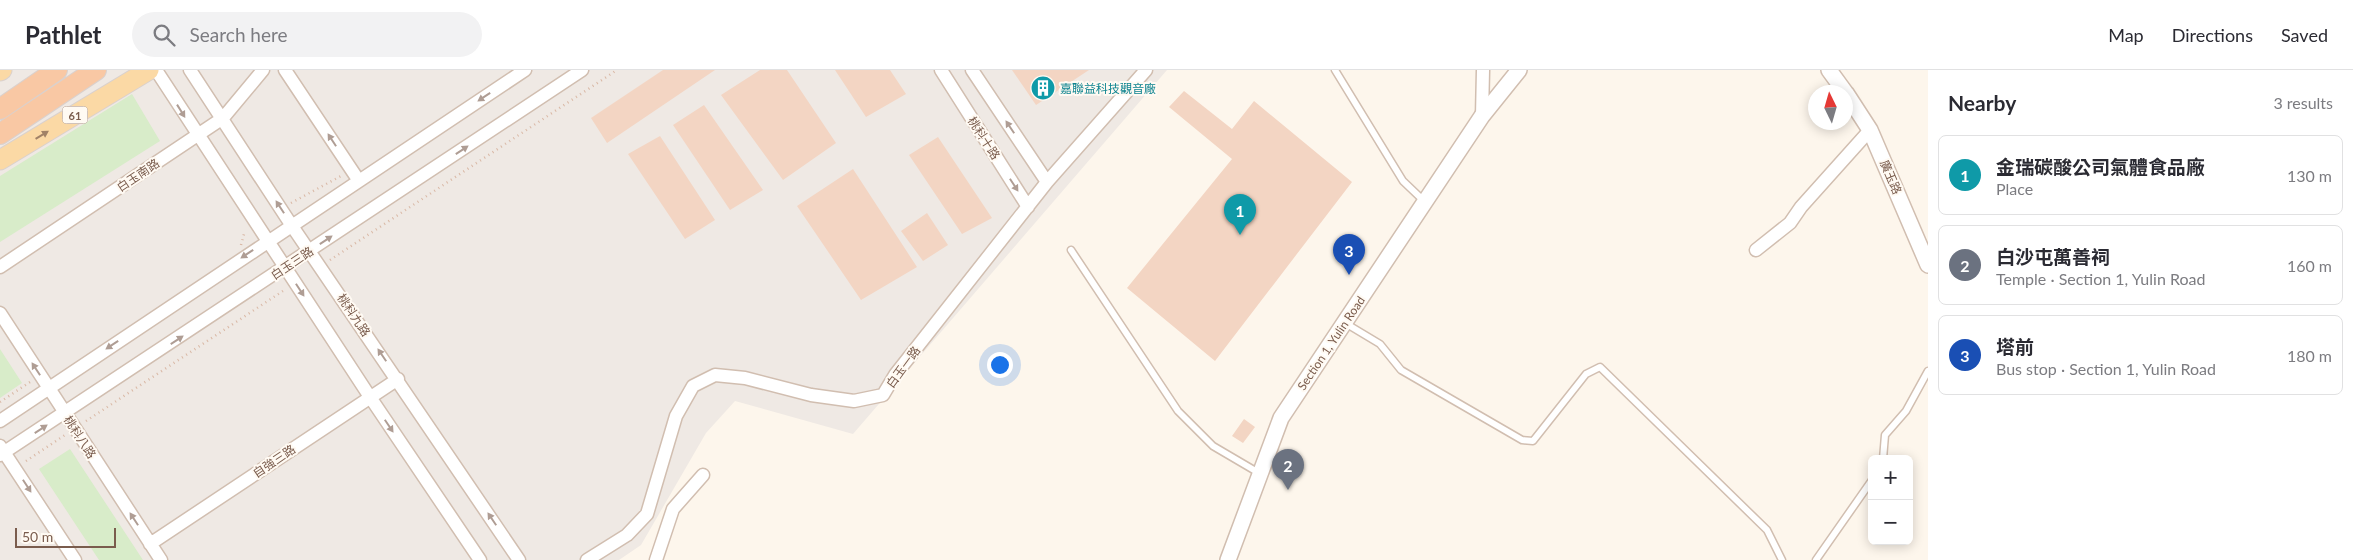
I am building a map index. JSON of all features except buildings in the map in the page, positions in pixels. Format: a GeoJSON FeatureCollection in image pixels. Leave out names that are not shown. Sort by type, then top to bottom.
{"type":"FeatureCollection","features":[{"type":"Feature","properties":{"kind":"highway"},"geometry":{"type":"LineString","coordinates":[[0,109],[57,70]]}},
{"type":"Feature","properties":{"kind":"highway","name":"61"},"geometry":{"type":"LineString","coordinates":[[0,134],[96,70]]}},
{"type":"Feature","properties":{"kind":"main road","name":"61"},"geometry":{"type":"LineString","coordinates":[[0,160],[149,70]]}},
{"type":"Feature","properties":{"kind":"street"},"geometry":{"type":"LineString","coordinates":[[156,70],[197,136],[480,560]]}},
{"type":"Feature","properties":{"kind":"street","name":"桃科九路"},"geometry":{"type":"LineString","coordinates":[[190,70],[292,226],[398,379],[519,560]]}},
{"type":"Feature","properties":{"kind":"street","name":"白玉南路"},"geometry":{"type":"LineString","coordinates":[[0,267],[223,118],[263,70]]}},
{"type":"Feature","properties":{"kind":"street"},"geometry":{"type":"LineString","coordinates":[[285,70],[358,181]]}},
{"type":"Feature","properties":{"kind":"street"},"geometry":{"type":"LineString","coordinates":[[0,421],[267,240],[292,226],[525,70]]}},
{"type":"Feature","properties":{"kind":"street","name":"白玉三路"},"geometry":{"type":"LineString","coordinates":[[1,451],[65,414],[582,70]]}},
{"type":"Feature","properties":{"kind":"street","name":"桃科十路"},"geometry":{"type":"LineString","coordinates":[[940,70],[1028,207]]}},
{"type":"Feature","properties":{"kind":"street"},"geometry":{"type":"LineString","coordinates":[[972,70],[1047,182]]}},
{"type":"Feature","properties":{"kind":"street","name":"白玉一路"},"geometry":{"type":"LineString","coordinates":[[587,560],[627,534],[647,514],[676,416],[692,386],[715,375],[745,378],[811,395],[854,401],[883,395],[895,376],[1047,182],[1146,70]]}},
{"type":"Feature","properties":{"kind":"street"},"geometry":{"type":"LineString","coordinates":[[1482,116],[1483,70]]}},
{"type":"Feature","properties":{"kind":"street","name":"Section 1, Yulin Road"},"geometry":{"type":"LineString","coordinates":[[1228,560],[1281,418],[1482,116],[1519,70]]}},
{"type":"Feature","properties":{"kind":"street","name":"廣玉路"},"geometry":{"type":"LineString","coordinates":[[1829,70],[1839,85]]}},
{"type":"Feature","properties":{"kind":"street","name":"廣玉路"},"geometry":{"type":"LineString","coordinates":[[1853,105],[1870,130],[1928,265]]}},
{"type":"Feature","properties":{"kind":"street"},"geometry":{"type":"LineString","coordinates":[[1756,250],[1790,223],[1800,207],[1870,130]]}},
{"type":"Feature","properties":{"kind":"street","name":"桃科八路"},"geometry":{"type":"LineString","coordinates":[[0,313],[161,560]]}},
{"type":"Feature","properties":{"kind":"street","name":"自強三路"},"geometry":{"type":"LineString","coordinates":[[150,544],[398,379]]}},
{"type":"Feature","properties":{"kind":"street"},"geometry":{"type":"LineString","coordinates":[[1,451],[75,560]]}},
{"type":"Feature","properties":{"kind":"street"},"geometry":{"type":"LineString","coordinates":[[656,560],[673,509],[703,475]]}},
{"type":"Feature","properties":{"kind":"lane"},"geometry":{"type":"LineString","coordinates":[[1335,70],[1403,181],[1425,202]]}},
{"type":"Feature","properties":{"kind":"lane"},"geometry":{"type":"LineString","coordinates":[[1071,250],[1178,410],[1213,446],[1260,474]]}},
{"type":"Feature","properties":{"kind":"lane"},"geometry":{"type":"LineString","coordinates":[[1344,323],[1380,344],[1401,370],[1522,440],[1533,441],[1586,374],[1600,367],[1767,530],[1782,560]]}},
{"type":"Feature","properties":{"kind":"lane"},"geometry":{"type":"LineString","coordinates":[[1883,455],[1885,435],[1906,411],[1928,371]]}},
{"type":"Feature","properties":{"kind":"lane"},"geometry":{"type":"LineString","coordinates":[[1816,560],[1868,486]]}},
{"type":"Feature","properties":{"kind":"shaded area"},"geometry":{"type":"Polygon","coordinates":[[[0,70],[1167,70],[853,434],[735,401],[706,433],[641,545],[619,560],[0,560],[0,70]]]}},
{"type":"Feature","properties":{"kind":"green space"},"geometry":{"type":"Polygon","coordinates":[[[132,94],[160,141],[0,242],[0,176],[132,94]]]}},
{"type":"Feature","properties":{"kind":"green space"},"geometry":{"type":"Polygon","coordinates":[[[0,349],[22,383],[0,398],[0,349]]]}},
{"type":"Feature","properties":{"kind":"green space"},"geometry":{"type":"Polygon","coordinates":[[[70,449],[143,560],[99,560],[39,469],[70,449]]]}},
{"type":"Feature","properties":{"kind":"place","name":"嘉聯益科技觀音廠"},"geometry":{"type":"Point","coordinates":[1043,88]}},
{"type":"Feature","properties":{"kind":"place","name":"金瑞碳酸公司氣體食品廠"},"geometry":{"type":"Point","coordinates":[1240,235]}},
{"type":"Feature","properties":{"kind":"place","name":"塔前"},"geometry":{"type":"Point","coordinates":[1349,275]}},
{"type":"Feature","properties":{"kind":"place","name":"白沙屯萬善祠"},"geometry":{"type":"Point","coordinates":[1288,490]}}]}
